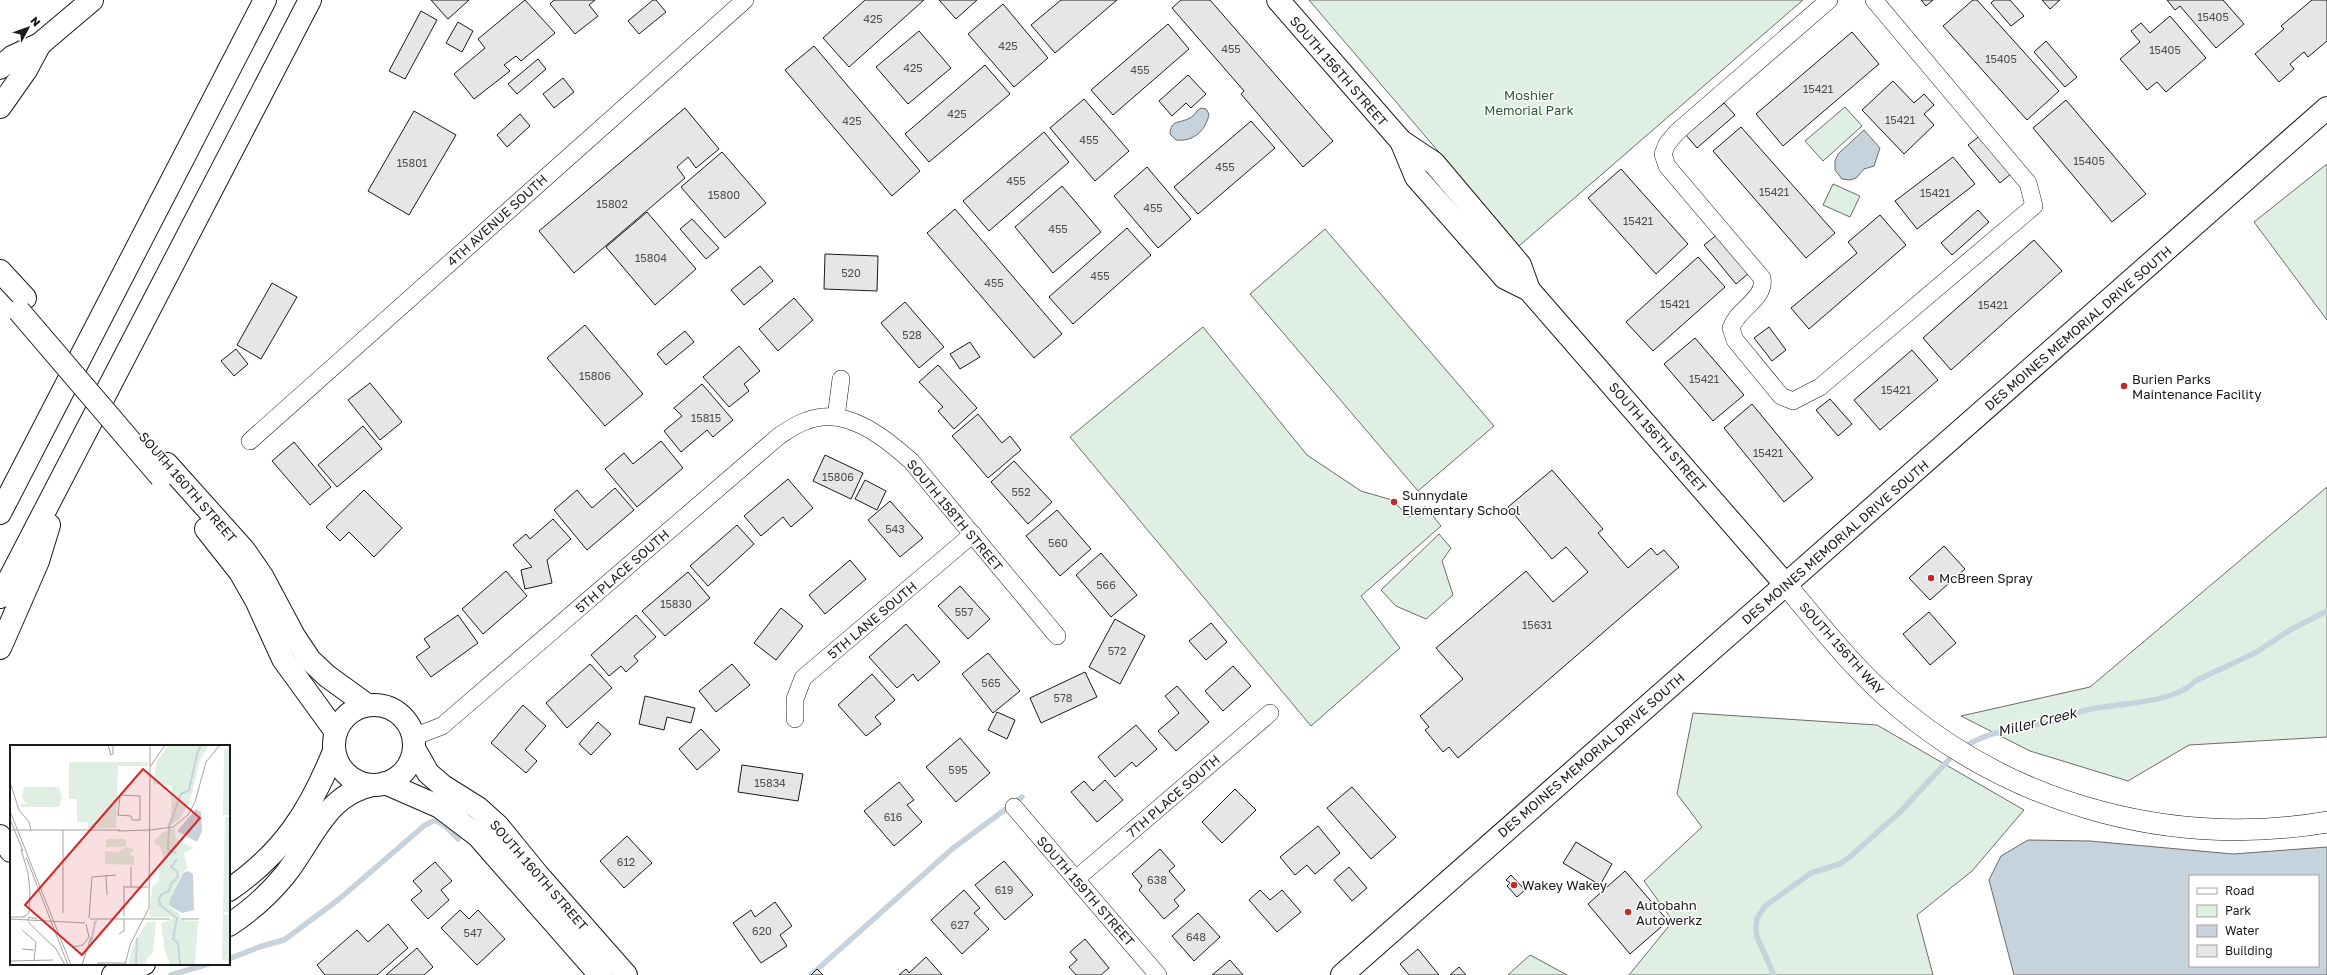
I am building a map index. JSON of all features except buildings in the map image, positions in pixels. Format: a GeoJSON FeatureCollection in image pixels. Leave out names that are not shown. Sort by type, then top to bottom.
{"type":"FeatureCollection","features":[{"type":"Feature","properties":{"kind":"main road"},"geometry":{"type":"LineString","coordinates":[[0,68],[12,58],[40,44],[92,0]]}},
{"type":"Feature","properties":{"kind":"main road"},"geometry":{"type":"LineString","coordinates":[[0,513],[265,0]]}},
{"type":"Feature","properties":{"kind":"main road"},"geometry":{"type":"LineString","coordinates":[[0,597],[310,0]]}},
{"type":"Feature","properties":{"kind":"main road","name":"SOUTH 156TH STREET"},"geometry":{"type":"LineString","coordinates":[[1278,0],[1401,141],[1434,163],[1520,265],[1529,290],[1786,585]]}},
{"type":"Feature","properties":{"kind":"main road"},"geometry":{"type":"LineString","coordinates":[[0,107],[26,70],[40,44]]}},
{"type":"Feature","properties":{"kind":"main road","name":"DES MOINES MEMORIAL DRIVE SOUTH"},"geometry":{"type":"LineString","coordinates":[[1342,975],[2327,108]]}},
{"type":"Feature","properties":{"kind":"main road","name":"SOUTH 160TH STREET"},"geometry":{"type":"LineString","coordinates":[[0,271],[22,304],[164,470],[240,572],[256,600],[283,659],[335,742]]}},
{"type":"Feature","properties":{"kind":"main road","name":"SOUTH 160TH STREET"},"geometry":{"type":"LineString","coordinates":[[0,290],[22,304]]}},
{"type":"Feature","properties":{"kind":"main road","name":"SOUTH 160TH STREET"},"geometry":{"type":"LineString","coordinates":[[164,470],[244,550],[262,576],[294,636],[310,660],[326,676],[368,705]]}},
{"type":"Feature","properties":{"kind":"main road"},"geometry":{"type":"LineString","coordinates":[[0,648],[38,561],[66,471]]}},
{"type":"Feature","properties":{"kind":"main road"},"geometry":{"type":"LineString","coordinates":[[230,889],[266,862],[294,830],[319,789],[335,742],[348,714],[368,705],[385,707],[401,716],[409,726],[413,743],[411,760],[405,770],[396,778],[379,784],[359,788],[336,801],[284,876],[259,901],[230,924]]}},
{"type":"Feature","properties":{"kind":"main road"},"geometry":{"type":"LineString","coordinates":[[335,742],[339,764],[347,775],[359,782],[379,784]]}},
{"type":"Feature","properties":{"kind":"main road","name":"SOUTH 160TH STREET"},"geometry":{"type":"LineString","coordinates":[[413,743],[428,773],[443,786],[478,808],[498,826],[538,875],[626,975]]}},
{"type":"Feature","properties":{"kind":"main road","name":"SOUTH 160TH STREET"},"geometry":{"type":"LineString","coordinates":[[379,784],[440,807],[478,836],[600,975]]}},
{"type":"Feature","properties":{"kind":"main road"},"geometry":{"type":"LineString","coordinates":[[0,836],[10,850]]}},
{"type":"Feature","properties":{"kind":"main road"},"geometry":{"type":"LineString","coordinates":[[113,975],[141,965]]}},
{"type":"Feature","properties":{"kind":"street","name":"4TH AVENUE SOUTH"},"geometry":{"type":"LineString","coordinates":[[250,441],[745,0]]}},
{"type":"Feature","properties":{"kind":"street"},"geometry":{"type":"LineString","coordinates":[[1829,0],[1677,132],[1667,144],[1662,154],[1667,166],[1762,278],[1763,284],[1760,294],[1734,319],[1731,328],[1735,340],[1781,396],[1794,401],[1820,387],[2034,206],[2028,183],[1874,0]]}},
{"type":"Feature","properties":{"kind":"street"},"geometry":{"type":"LineString","coordinates":[[836,417],[841,379]]}},
{"type":"Feature","properties":{"kind":"street","name":"SOUTH 158TH STREET"},"geometry":{"type":"LineString","coordinates":[[836,417],[863,426],[887,439],[911,461],[1057,636]]}},
{"type":"Feature","properties":{"kind":"street","name":"5TH PLACE SOUTH"},"geometry":{"type":"LineString","coordinates":[[413,743],[442,726],[779,436],[806,420],[836,417]]}},
{"type":"Feature","properties":{"kind":"street","name":"5TH LANE SOUTH"},"geometry":{"type":"LineString","coordinates":[[795,719],[795,700],[803,678],[973,534]]}},
{"type":"Feature","properties":{"kind":"street","name":"SOUTH 156TH WAY"},"geometry":{"type":"LineString","coordinates":[[1786,585],[1858,669],[1901,709],[1939,737],[1977,762],[2008,779],[2054,798],[2102,813],[2150,824],[2200,830],[2250,830],[2299,827],[2327,822]]}},
{"type":"Feature","properties":{"kind":"street","name":"7TH PLACE SOUTH"},"geometry":{"type":"LineString","coordinates":[[1076,879],[1270,713]]}},
{"type":"Feature","properties":{"kind":"street","name":"SOUTH 159TH STREET"},"geometry":{"type":"LineString","coordinates":[[1014,807],[1158,975]]}},
{"type":"Feature","properties":{"kind":"green space","name":"Moshier Memorial Park"},"geometry":{"type":"Polygon","coordinates":[[[1309,0],[1803,0],[1519,246],[1309,0]]]}},
{"type":"Feature","properties":{"kind":"green space"},"geometry":{"type":"Polygon","coordinates":[[[1845,107],[1862,126],[1823,161],[1805,141],[1845,107]]]}},
{"type":"Feature","properties":{"kind":"green space"},"geometry":{"type":"Polygon","coordinates":[[[2327,164],[2327,320],[2254,222],[2327,164]]]}},
{"type":"Feature","properties":{"kind":"green space"},"geometry":{"type":"Polygon","coordinates":[[[1833,184],[1860,196],[1850,217],[1823,205],[1833,184]]]}},
{"type":"Feature","properties":{"kind":"green space"},"geometry":{"type":"Polygon","coordinates":[[[1325,229],[1494,426],[1418,491],[1250,294],[1325,229]]]}},
{"type":"Feature","properties":{"kind":"green space"},"geometry":{"type":"Polygon","coordinates":[[[1203,327],[1307,455],[1361,491],[1392,500],[1409,517],[1425,506],[1441,526],[1361,596],[1400,648],[1311,726],[1070,437],[1203,327]]]}},
{"type":"Feature","properties":{"kind":"green space"},"geometry":{"type":"Polygon","coordinates":[[[2327,487],[2327,737],[2189,745],[2128,781],[2030,751],[1961,716],[2090,687],[2327,487]]]}},
{"type":"Feature","properties":{"kind":"green space"},"geometry":{"type":"Polygon","coordinates":[[[1439,534],[1451,548],[1442,561],[1453,595],[1426,619],[1396,606],[1381,590],[1439,534]]]}},
{"type":"Feature","properties":{"kind":"green space"},"geometry":{"type":"Polygon","coordinates":[[[1693,713],[1877,725],[2024,810],[1972,871],[1917,915],[1933,975],[1629,975],[1673,921],[1644,881],[1702,827],[1677,794],[1693,713]]]}},
{"type":"Feature","properties":{"kind":"green space"},"geometry":{"type":"Polygon","coordinates":[[[1530,955],[1567,975],[1508,975],[1530,955]]]}},
{"type":"Feature","properties":{"kind":"water"},"geometry":{"type":"Polygon","coordinates":[[[1201,108],[1206,109],[1209,114],[1202,130],[1194,137],[1176,140],[1170,134],[1172,126],[1192,117],[1201,108]]]}},
{"type":"Feature","properties":{"kind":"water"},"geometry":{"type":"Polygon","coordinates":[[[1864,130],[1880,148],[1874,166],[1864,169],[1856,178],[1850,180],[1842,179],[1835,170],[1835,161],[1838,154],[1864,130]]]}},
{"type":"Feature","properties":{"kind":"water"},"geometry":{"type":"Polygon","coordinates":[[[2028,840],[2090,841],[2233,854],[2327,847],[2327,975],[2014,975],[1989,880],[2001,856],[2028,840]]]}},
{"type":"Feature","properties":{"kind":"waterway","name":"Miller Creek"},"geometry":{"type":"LineString","coordinates":[[1964,747],[1999,732],[2047,723],[2086,710],[2144,702],[2174,694],[2186,689],[2195,681],[2255,653],[2290,630],[2327,611]]}},
{"type":"Feature","properties":{"kind":"waterway","name":"Miller Creek"},"geometry":{"type":"LineString","coordinates":[[1774,975],[1757,937],[1756,930],[1757,918],[1765,906],[1811,873],[1840,864],[1851,856],[1900,812],[1955,753]]}},
{"type":"Feature","properties":{"kind":"waterway"},"geometry":{"type":"LineString","coordinates":[[811,975],[952,849],[1022,797]]}},
{"type":"Feature","properties":{"kind":"waterway"},"geometry":{"type":"LineString","coordinates":[[230,959],[259,947],[284,940],[338,900],[425,825],[435,820],[444,825],[458,839]]}},
{"type":"Feature","properties":{"kind":"waterway"},"geometry":{"type":"LineString","coordinates":[[171,975],[205,965]]}},
{"type":"Feature","properties":{"kind":"place","name":"Burien Parks Maintenance Facility"},"geometry":{"type":"Point","coordinates":[2124,386]}},
{"type":"Feature","properties":{"kind":"place","name":"Sunnydale Elementary School"},"geometry":{"type":"Point","coordinates":[1394,502]}},
{"type":"Feature","properties":{"kind":"place","name":"McBreen Spray"},"geometry":{"type":"Point","coordinates":[1931,578]}},
{"type":"Feature","properties":{"kind":"place","name":"Wakey Wakey"},"geometry":{"type":"Point","coordinates":[1514,885]}},
{"type":"Feature","properties":{"kind":"place","name":"Autobahn Autowerkz"},"geometry":{"type":"Point","coordinates":[1628,912]}}]}
